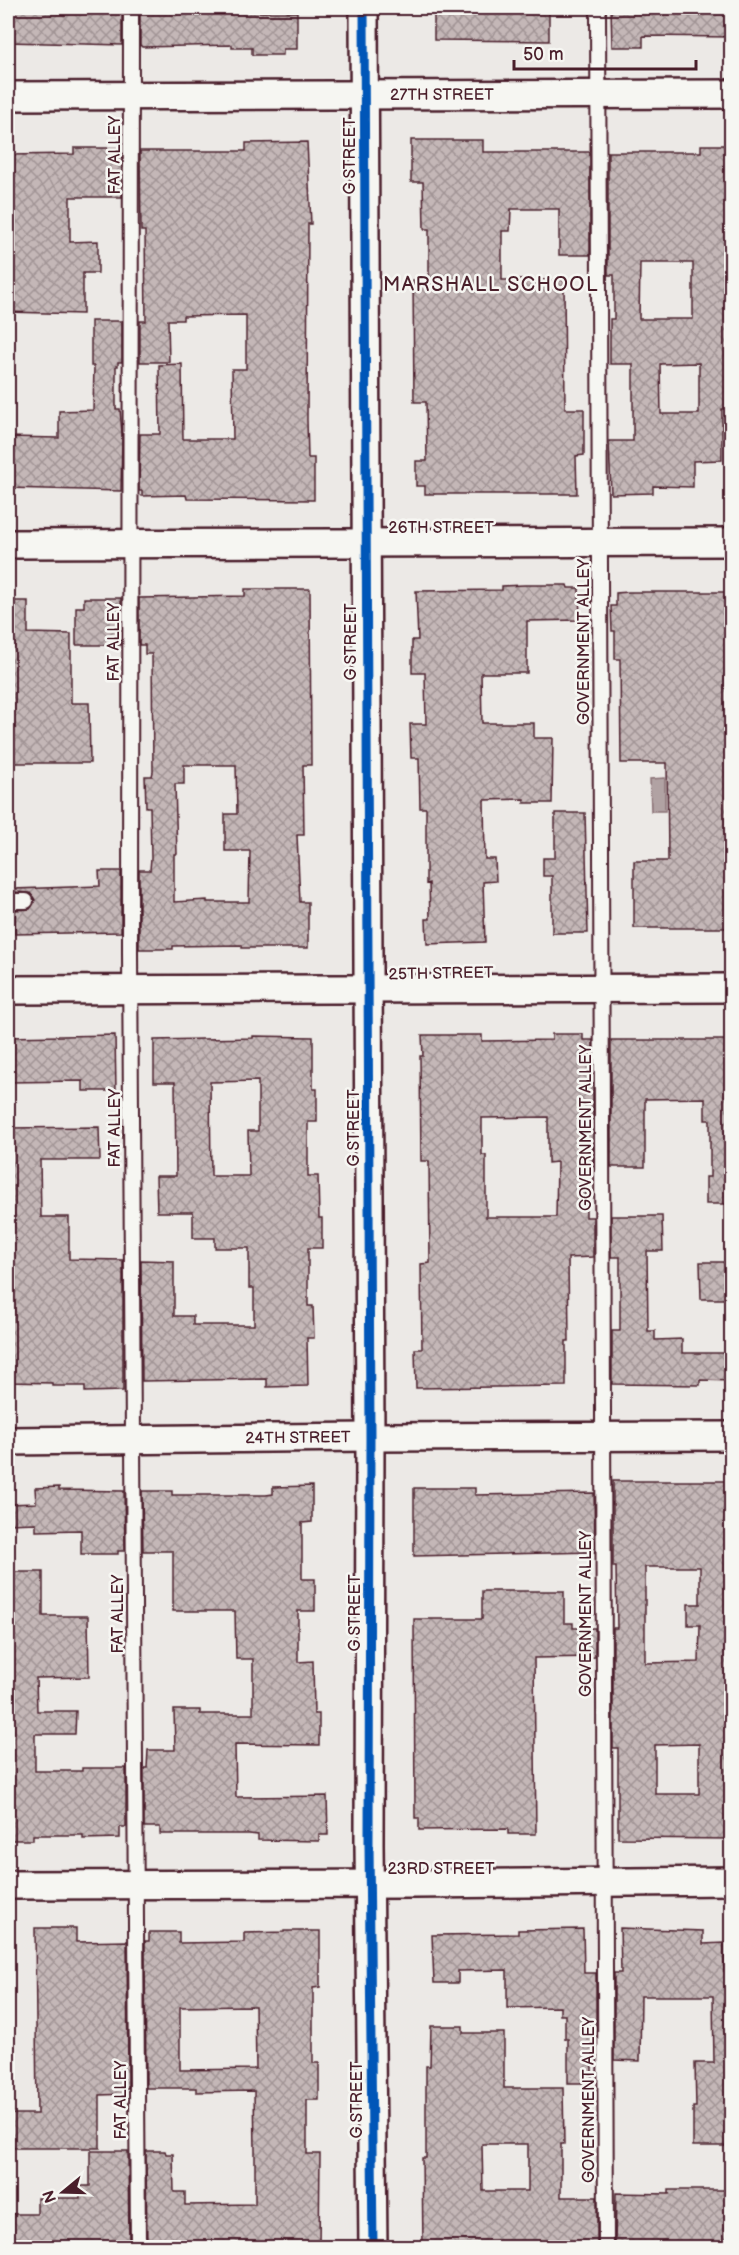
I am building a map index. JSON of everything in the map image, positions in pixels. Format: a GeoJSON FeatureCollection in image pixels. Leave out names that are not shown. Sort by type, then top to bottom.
{"type":"FeatureCollection","features":[{"type":"Feature","properties":{"kind":"street","name":"G STREET"},"geometry":{"type":"LineString","coordinates":[[364,8],[369,990],[370,1884],[374,2247]]}},
{"type":"Feature","properties":{"kind":"street","name":"27TH STREET"},"geometry":{"type":"LineString","coordinates":[[8,96],[732,94]]}},
{"type":"Feature","properties":{"kind":"street","name":"26TH STREET"},"geometry":{"type":"LineString","coordinates":[[8,544],[732,542]]}},
{"type":"Feature","properties":{"kind":"street","name":"25TH STREET"},"geometry":{"type":"LineString","coordinates":[[8,990],[732,988]]}},
{"type":"Feature","properties":{"kind":"street","name":"24TH STREET"},"geometry":{"type":"LineString","coordinates":[[8,1441],[732,1436]]}},
{"type":"Feature","properties":{"kind":"street","name":"23RD STREET"},"geometry":{"type":"LineString","coordinates":[[8,1885],[732,1881]]}},
{"type":"Feature","properties":{"kind":"lane","name":"FAT ALLEY"},"geometry":{"type":"LineString","coordinates":[[131,8],[131,990],[138,2247]]}},
{"type":"Feature","properties":{"kind":"lane","name":"GOVERNMENT ALLEY"},"geometry":{"type":"LineString","coordinates":[[598,8],[606,2247]]}},
{"type":"Feature","properties":{"kind":"lane"},"geometry":{"type":"LineString","coordinates":[[8,901],[26,901]]}},
{"type":"Feature","properties":{"kind":"shaded area"},"geometry":{"type":"Polygon","coordinates":[[[665,778],[665,811],[651,811],[650,779],[665,778]]]}},
{"type":"Feature","properties":{"kind":"building"},"geometry":{"type":"Polygon","coordinates":[[[8,8],[122,8],[122,45],[8,42],[8,8]]]}},
{"type":"Feature","properties":{"kind":"building"},"geometry":{"type":"Polygon","coordinates":[[[140,8],[223,8],[223,12],[297,12],[297,49],[283,49],[283,55],[252,55],[252,48],[232,48],[232,45],[142,47],[140,45],[140,8]]]}},
{"type":"Feature","properties":{"kind":"building"},"geometry":{"type":"Polygon","coordinates":[[[434,8],[549,8],[549,41],[434,40],[434,8]]]}},
{"type":"Feature","properties":{"kind":"building"},"geometry":{"type":"Polygon","coordinates":[[[611,8],[694,8],[694,13],[732,13],[732,37],[643,36],[643,47],[612,47],[611,8]]]}},
{"type":"Feature","properties":{"kind":"building"},"geometry":{"type":"Polygon","coordinates":[[[411,140],[483,140],[483,152],[590,152],[590,255],[559,255],[559,209],[511,209],[510,231],[502,231],[502,280],[564,280],[565,409],[584,409],[584,455],[576,456],[577,494],[425,494],[425,486],[416,486],[416,461],[427,461],[426,402],[414,402],[413,280],[429,280],[429,229],[424,229],[423,182],[411,182],[411,140]]]}},
{"type":"Feature","properties":{"kind":"building"},"geometry":{"type":"Polygon","coordinates":[[[307,142],[311,224],[308,224],[307,420],[308,458],[314,458],[314,500],[187,499],[186,495],[142,496],[142,491],[139,491],[140,434],[160,434],[159,365],[182,364],[183,439],[233,439],[232,369],[246,369],[246,315],[183,316],[183,320],[168,320],[169,362],[140,362],[140,321],[146,321],[145,231],[141,231],[140,151],[246,151],[246,143],[307,142]]]}},
{"type":"Feature","properties":{"kind":"building"},"geometry":{"type":"Polygon","coordinates":[[[701,145],[732,145],[732,409],[722,409],[722,460],[693,461],[693,487],[653,486],[653,493],[611,494],[609,441],[633,441],[633,364],[610,364],[610,319],[614,319],[614,275],[608,275],[608,152],[701,152],[701,145]],[[640,263],[639,319],[693,319],[693,263],[640,263]],[[699,363],[660,364],[661,414],[699,414],[699,363]]]}},
{"type":"Feature","properties":{"kind":"building"},"geometry":{"type":"Polygon","coordinates":[[[74,148],[119,148],[119,151],[122,151],[122,197],[70,197],[70,242],[98,241],[98,273],[83,273],[83,314],[8,312],[8,155],[74,154],[74,148]]]}},
{"type":"Feature","properties":{"kind":"building"},"geometry":{"type":"Polygon","coordinates":[[[91,321],[122,321],[122,362],[118,362],[116,366],[116,409],[120,409],[122,434],[121,491],[8,488],[8,437],[59,438],[59,411],[93,410],[94,366],[91,366],[91,321]]]}},
{"type":"Feature","properties":{"kind":"building"},"geometry":{"type":"Polygon","coordinates":[[[567,585],[568,588],[579,588],[580,620],[527,621],[527,673],[481,673],[482,723],[534,723],[534,738],[553,738],[552,803],[524,803],[524,799],[484,800],[485,859],[495,859],[496,881],[483,882],[485,942],[427,944],[426,919],[430,919],[429,883],[426,884],[426,808],[420,808],[419,758],[411,758],[410,724],[426,724],[425,673],[412,673],[412,640],[418,640],[416,591],[502,590],[502,586],[567,585]]]}},
{"type":"Feature","properties":{"kind":"building"},"geometry":{"type":"Polygon","coordinates":[[[245,589],[310,589],[311,765],[303,765],[304,835],[297,835],[300,902],[308,902],[308,948],[242,948],[242,945],[139,949],[139,870],[150,870],[151,858],[150,807],[146,807],[145,776],[152,776],[153,772],[152,654],[145,654],[145,645],[139,645],[139,598],[245,596],[245,589]],[[184,765],[184,784],[175,784],[177,854],[174,854],[174,902],[207,900],[207,902],[249,902],[250,851],[225,851],[225,814],[237,814],[236,765],[184,765]]]}},
{"type":"Feature","properties":{"kind":"building"},"geometry":{"type":"Polygon","coordinates":[[[732,592],[732,631],[728,631],[729,680],[732,679],[732,928],[634,928],[634,861],[668,861],[667,763],[621,763],[620,659],[615,659],[615,631],[612,631],[611,606],[616,606],[616,593],[732,592]]]}},
{"type":"Feature","properties":{"kind":"building"},"geometry":{"type":"Polygon","coordinates":[[[84,598],[121,598],[121,645],[76,645],[76,607],[84,607],[84,598]]]}},
{"type":"Feature","properties":{"kind":"building"},"geometry":{"type":"Polygon","coordinates":[[[8,601],[28,601],[28,633],[71,634],[71,703],[89,703],[90,763],[8,763],[8,601]]]}},
{"type":"Feature","properties":{"kind":"building"},"geometry":{"type":"Polygon","coordinates":[[[555,813],[585,813],[588,933],[552,933],[552,876],[543,876],[543,858],[555,858],[555,813]]]}},
{"type":"Feature","properties":{"kind":"building"},"geometry":{"type":"Polygon","coordinates":[[[99,871],[121,871],[121,932],[15,934],[15,910],[30,909],[35,900],[30,893],[15,892],[14,889],[100,886],[99,871]]]}},
{"type":"Feature","properties":{"kind":"building"},"geometry":{"type":"Polygon","coordinates":[[[552,1034],[583,1034],[583,1040],[593,1040],[593,1167],[586,1167],[586,1217],[593,1217],[593,1257],[568,1258],[569,1341],[566,1341],[566,1386],[416,1388],[415,1349],[422,1349],[421,1264],[430,1263],[429,1161],[421,1161],[420,1056],[423,1056],[422,1035],[482,1035],[482,1041],[552,1040],[552,1034]],[[548,1117],[482,1118],[482,1155],[486,1155],[486,1217],[556,1217],[557,1162],[548,1163],[548,1117]]]}},
{"type":"Feature","properties":{"kind":"building"},"geometry":{"type":"Polygon","coordinates":[[[115,1035],[116,1091],[83,1091],[83,1081],[8,1082],[8,1037],[115,1035]]]}},
{"type":"Feature","properties":{"kind":"building"},"geometry":{"type":"Polygon","coordinates":[[[253,1036],[313,1037],[313,1089],[317,1089],[317,1122],[308,1122],[308,1176],[318,1176],[322,1248],[308,1248],[308,1306],[313,1306],[314,1338],[307,1338],[308,1386],[267,1387],[267,1379],[142,1381],[141,1260],[174,1261],[174,1316],[193,1316],[193,1325],[254,1325],[254,1288],[249,1288],[249,1248],[215,1248],[215,1238],[193,1238],[193,1212],[157,1212],[156,1176],[176,1176],[175,1082],[154,1082],[154,1040],[253,1038],[253,1036]],[[258,1081],[210,1082],[211,1176],[249,1176],[248,1131],[258,1131],[258,1081]]]}},
{"type":"Feature","properties":{"kind":"building"},"geometry":{"type":"Polygon","coordinates":[[[611,1040],[732,1040],[729,1123],[732,1123],[732,1204],[706,1204],[706,1177],[710,1177],[710,1120],[705,1120],[705,1098],[645,1099],[645,1167],[611,1167],[611,1040]]]}},
{"type":"Feature","properties":{"kind":"building"},"geometry":{"type":"Polygon","coordinates":[[[99,1127],[100,1160],[40,1160],[41,1217],[69,1217],[69,1259],[123,1260],[123,1391],[85,1392],[85,1386],[8,1382],[8,1128],[99,1127]]]}},
{"type":"Feature","properties":{"kind":"building"},"geometry":{"type":"Polygon","coordinates":[[[611,1216],[662,1216],[663,1251],[647,1251],[648,1331],[655,1331],[655,1340],[682,1339],[682,1353],[732,1353],[732,1381],[700,1380],[700,1385],[612,1384],[612,1331],[620,1331],[620,1257],[611,1257],[611,1216]]]}},
{"type":"Feature","properties":{"kind":"building"},"geometry":{"type":"Polygon","coordinates":[[[700,1262],[732,1262],[732,1299],[701,1299],[700,1262]]]}},
{"type":"Feature","properties":{"kind":"building"},"geometry":{"type":"Polygon","coordinates":[[[613,1481],[732,1481],[732,1839],[618,1838],[618,1748],[613,1748],[613,1628],[617,1628],[616,1567],[613,1567],[613,1481]],[[645,1567],[645,1663],[699,1662],[700,1625],[688,1625],[688,1604],[700,1604],[700,1567],[645,1567]],[[699,1744],[655,1745],[655,1794],[699,1794],[699,1744]]]}},
{"type":"Feature","properties":{"kind":"building"},"geometry":{"type":"Polygon","coordinates":[[[312,1486],[312,1522],[302,1523],[302,1579],[315,1579],[315,1611],[298,1611],[298,1662],[313,1661],[314,1714],[319,1714],[319,1745],[235,1744],[236,1797],[327,1796],[328,1835],[319,1835],[319,1841],[258,1840],[258,1835],[249,1834],[160,1834],[160,1827],[144,1827],[144,1768],[147,1768],[148,1750],[175,1750],[174,1710],[200,1710],[200,1714],[253,1714],[253,1659],[236,1659],[235,1611],[173,1611],[173,1551],[143,1551],[142,1491],[172,1491],[172,1495],[266,1495],[273,1494],[273,1487],[312,1486]]]}},
{"type":"Feature","properties":{"kind":"building"},"geometry":{"type":"Polygon","coordinates":[[[59,1487],[59,1490],[124,1491],[125,1551],[118,1551],[118,1554],[81,1554],[81,1530],[36,1531],[36,1523],[8,1524],[8,1504],[36,1503],[35,1488],[59,1487]]]}},
{"type":"Feature","properties":{"kind":"building"},"geometry":{"type":"Polygon","coordinates":[[[414,1488],[475,1488],[475,1495],[594,1493],[595,1552],[414,1556],[414,1488]]]}},
{"type":"Feature","properties":{"kind":"building"},"geometry":{"type":"Polygon","coordinates":[[[8,1572],[43,1572],[43,1616],[88,1616],[89,1677],[36,1678],[37,1711],[76,1711],[75,1734],[35,1734],[35,1771],[126,1768],[126,1827],[120,1827],[120,1838],[83,1839],[83,1835],[33,1835],[33,1840],[8,1840],[8,1572]]]}},
{"type":"Feature","properties":{"kind":"building"},"geometry":{"type":"Polygon","coordinates":[[[482,1591],[564,1591],[564,1623],[573,1623],[573,1628],[595,1628],[595,1657],[534,1658],[536,1834],[508,1834],[508,1829],[419,1830],[419,1818],[415,1818],[414,1619],[482,1619],[482,1591]]]}},
{"type":"Feature","properties":{"kind":"building"},"geometry":{"type":"Polygon","coordinates":[[[35,1928],[76,1928],[76,1942],[127,1941],[128,2088],[126,2088],[126,2094],[100,2095],[100,2148],[8,2148],[8,2114],[37,2114],[35,1928]]]}},
{"type":"Feature","properties":{"kind":"building"},"geometry":{"type":"Polygon","coordinates":[[[620,1928],[703,1931],[703,1944],[724,1943],[724,1971],[732,1971],[732,2146],[693,2146],[693,2107],[696,2107],[695,2063],[714,2063],[713,1996],[641,1996],[640,2061],[614,2060],[614,1973],[621,1973],[620,1928]]]}},
{"type":"Feature","properties":{"kind":"building"},"geometry":{"type":"Polygon","coordinates":[[[583,1929],[584,1973],[596,1973],[596,2060],[592,2060],[592,2083],[568,2083],[568,2039],[565,2039],[565,2015],[560,2015],[560,2007],[507,2008],[507,1970],[458,1971],[458,1983],[434,1983],[432,1935],[518,1934],[518,1930],[583,1929]]]}},
{"type":"Feature","properties":{"kind":"building"},"geometry":{"type":"Polygon","coordinates":[[[320,1931],[320,1987],[313,1988],[313,2063],[319,2063],[319,2100],[307,2100],[307,2154],[320,2154],[319,2247],[147,2247],[146,2151],[165,2151],[166,2154],[173,2154],[174,2192],[185,2192],[185,2205],[255,2204],[255,2150],[254,2091],[196,2092],[196,2088],[146,2088],[145,1941],[149,1941],[149,1932],[179,1932],[179,1943],[244,1942],[244,1933],[320,1931]],[[255,2006],[180,2007],[180,2070],[256,2069],[255,2006]]]}},
{"type":"Feature","properties":{"kind":"building"},"geometry":{"type":"Polygon","coordinates":[[[431,2026],[463,2026],[463,2033],[504,2033],[504,2088],[563,2088],[564,2144],[561,2144],[561,2197],[597,2197],[597,2247],[423,2247],[422,2158],[426,2158],[426,2066],[430,2066],[431,2026]],[[482,2144],[483,2191],[528,2191],[528,2144],[482,2144]]]}},
{"type":"Feature","properties":{"kind":"building"},"geometry":{"type":"Polygon","coordinates":[[[90,2151],[128,2151],[129,2247],[8,2247],[8,2214],[37,2214],[37,2198],[80,2198],[80,2186],[90,2186],[90,2151]]]}},
{"type":"Feature","properties":{"kind":"building"},"geometry":{"type":"Polygon","coordinates":[[[669,2190],[732,2190],[732,2247],[615,2247],[616,2193],[669,2194],[669,2190]]]}},
{"type":"Feature","properties":{"kind":"cycle path"},"geometry":{"type":"LineString","coordinates":[[364,8],[370,1437],[369,1844],[373,2248]]}},
{"type":"Feature","properties":{"kind":"district","name":"MARSHALL SCHOOL"},"geometry":{"type":"Point","coordinates":[491,285]}}]}
